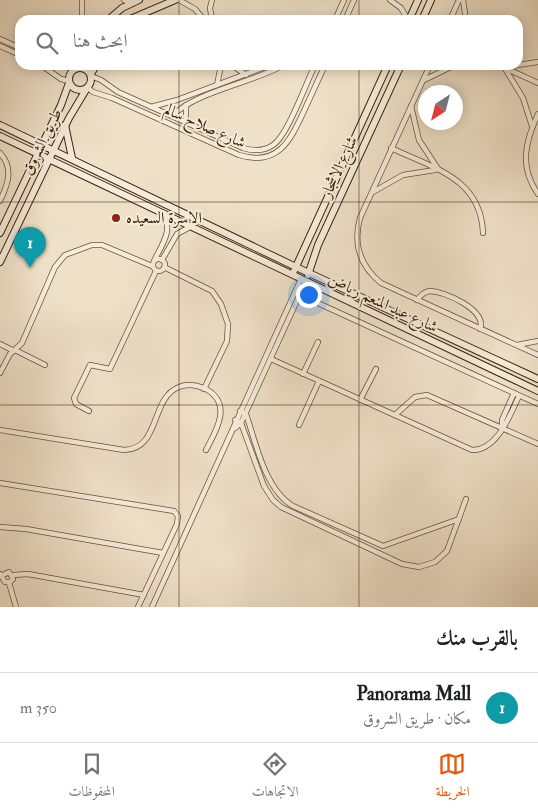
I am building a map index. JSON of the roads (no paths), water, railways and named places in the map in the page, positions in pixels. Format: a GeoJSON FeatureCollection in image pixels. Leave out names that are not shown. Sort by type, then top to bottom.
{"type":"FeatureCollection","features":[{"type":"Feature","properties":{"kind":"street"},"geometry":{"type":"LineString","coordinates":[[82,0],[82,15]]}},
{"type":"Feature","properties":{"kind":"street"},"geometry":{"type":"LineString","coordinates":[[124,0],[136,1]]}},
{"type":"Feature","properties":{"kind":"street"},"geometry":{"type":"LineString","coordinates":[[140,15],[175,0]]}},
{"type":"Feature","properties":{"kind":"street"},"geometry":{"type":"LineString","coordinates":[[179,0],[200,15]]}},
{"type":"Feature","properties":{"kind":"street"},"geometry":{"type":"LineString","coordinates":[[212,0],[212,15]]}},
{"type":"Feature","properties":{"kind":"street"},"geometry":{"type":"LineString","coordinates":[[338,15],[344,0]]}},
{"type":"Feature","properties":{"kind":"street"},"geometry":{"type":"LineString","coordinates":[[347,15],[354,0]]}},
{"type":"Feature","properties":{"kind":"street"},"geometry":{"type":"LineString","coordinates":[[390,0],[401,8],[405,15]]}},
{"type":"Feature","properties":{"kind":"street"},"geometry":{"type":"LineString","coordinates":[[410,15],[418,0],[413,0]]}},
{"type":"Feature","properties":{"kind":"street"},"geometry":{"type":"LineString","coordinates":[[424,15],[431,0]]}},
{"type":"Feature","properties":{"kind":"street"},"geometry":{"type":"LineString","coordinates":[[453,15],[461,0]]}},
{"type":"Feature","properties":{"kind":"street"},"geometry":{"type":"LineString","coordinates":[[461,0],[465,15]]}},
{"type":"Feature","properties":{"kind":"street"},"geometry":{"type":"LineString","coordinates":[[115,15],[136,1]]}},
{"type":"Feature","properties":{"kind":"street"},"geometry":{"type":"LineString","coordinates":[[336,15],[340,10]]}},
{"type":"Feature","properties":{"kind":"street"},"geometry":{"type":"LineString","coordinates":[[0,38],[15,46]]}},
{"type":"Feature","properties":{"kind":"street"},"geometry":{"type":"LineString","coordinates":[[0,46],[15,53]]}},
{"type":"Feature","properties":{"kind":"street"},"geometry":{"type":"LineString","coordinates":[[523,65],[538,62]]}},
{"type":"Feature","properties":{"kind":"street"},"geometry":{"type":"LineString","coordinates":[[48,70],[69,82],[76,90],[87,88],[94,70]]}},
{"type":"Feature","properties":{"kind":"street"},"geometry":{"type":"LineString","coordinates":[[69,82],[70,74],[75,70]]}},
{"type":"Feature","properties":{"kind":"street"},"geometry":{"type":"LineString","coordinates":[[87,70],[91,75]]}},
{"type":"Feature","properties":{"kind":"street"},"geometry":{"type":"LineString","coordinates":[[217,86],[221,70]]}},
{"type":"Feature","properties":{"kind":"street"},"geometry":{"type":"LineString","coordinates":[[239,70],[246,75]]}},
{"type":"Feature","properties":{"kind":"street"},"geometry":{"type":"LineString","coordinates":[[150,107],[168,103],[258,70]]}},
{"type":"Feature","properties":{"kind":"street"},"geometry":{"type":"LineString","coordinates":[[172,116],[186,105],[272,70]]}},
{"type":"Feature","properties":{"kind":"street","name":"شارع صلاح سالم"},"geometry":{"type":"LineString","coordinates":[[91,75],[114,90],[150,107],[243,148],[259,151],[267,149],[280,139],[313,70]]}},
{"type":"Feature","properties":{"kind":"street","name":"شارع صلاح سالم"},"geometry":{"type":"LineString","coordinates":[[87,88],[239,155],[256,159],[273,155],[287,144],[322,70]]}},
{"type":"Feature","properties":{"kind":"street","name":"شارع الاشجار"},"geometry":{"type":"LineString","coordinates":[[292,275],[386,70]]}},
{"type":"Feature","properties":{"kind":"street","name":"شارع الاشجار"},"geometry":{"type":"LineString","coordinates":[[303,280],[308,273],[318,245],[399,70]]}},
{"type":"Feature","properties":{"kind":"street"},"geometry":{"type":"LineString","coordinates":[[428,70],[357,228],[358,249],[361,259],[366,268],[381,283],[538,355]]}},
{"type":"Feature","properties":{"kind":"street"},"geometry":{"type":"LineString","coordinates":[[422,81],[445,70]]}},
{"type":"Feature","properties":{"kind":"street"},"geometry":{"type":"LineString","coordinates":[[505,70],[523,98],[532,126]]}},
{"type":"Feature","properties":{"kind":"street"},"geometry":{"type":"LineString","coordinates":[[509,70],[538,83]]}},
{"type":"Feature","properties":{"kind":"street","name":"طريق الشروق"},"geometry":{"type":"LineString","coordinates":[[0,232],[38,154],[69,82]]}},
{"type":"Feature","properties":{"kind":"street","name":"طريق الشروق"},"geometry":{"type":"LineString","coordinates":[[0,262],[65,125],[87,88]]}},
{"type":"Feature","properties":{"kind":"street"},"geometry":{"type":"LineString","coordinates":[[186,105],[186,123]]}},
{"type":"Feature","properties":{"kind":"street"},"geometry":{"type":"LineString","coordinates":[[411,105],[419,140],[439,170]]}},
{"type":"Feature","properties":{"kind":"street"},"geometry":{"type":"LineString","coordinates":[[538,114],[526,145],[526,165],[532,184],[538,194]]}},
{"type":"Feature","properties":{"kind":"street","name":"شارع عبد المنعم رياض"},"geometry":{"type":"LineString","coordinates":[[0,125],[308,273],[538,379]]}},
{"type":"Feature","properties":{"kind":"street"},"geometry":{"type":"LineString","coordinates":[[65,125],[72,158]]}},
{"type":"Feature","properties":{"kind":"street","name":"شارع عبد المنعم رياض"},"geometry":{"type":"LineString","coordinates":[[0,136],[538,391]]}},
{"type":"Feature","properties":{"kind":"street"},"geometry":{"type":"LineString","coordinates":[[392,148],[456,179],[471,194],[480,212],[483,233]]}},
{"type":"Feature","properties":{"kind":"street"},"geometry":{"type":"LineString","coordinates":[[0,153],[6,160],[9,172],[8,185],[0,201]]}},
{"type":"Feature","properties":{"kind":"street"},"geometry":{"type":"LineString","coordinates":[[371,193],[386,182],[403,175],[420,170],[439,170]]}},
{"type":"Feature","properties":{"kind":"street"},"geometry":{"type":"LineString","coordinates":[[141,203],[145,194]]}},
{"type":"Feature","properties":{"kind":"street"},"geometry":{"type":"LineString","coordinates":[[89,411],[75,402],[78,390],[90,365],[94,364],[107,370],[111,368],[168,230],[167,222],[162,213]]}},
{"type":"Feature","properties":{"kind":"street"},"geometry":{"type":"LineString","coordinates":[[154,266],[162,260],[177,234],[193,228],[199,221]]}},
{"type":"Feature","properties":{"kind":"street"},"geometry":{"type":"LineString","coordinates":[[0,373],[7,358],[22,343],[55,267],[68,253],[92,245],[102,245],[154,266],[160,271],[164,267]]}},
{"type":"Feature","properties":{"kind":"street"},"geometry":{"type":"LineString","coordinates":[[162,260],[164,267],[212,291],[221,304],[228,324],[227,341],[204,389]]}},
{"type":"Feature","properties":{"kind":"street"},"geometry":{"type":"LineString","coordinates":[[235,428],[241,423],[246,414],[303,280]]}},
{"type":"Feature","properties":{"kind":"street"},"geometry":{"type":"LineString","coordinates":[[417,300],[424,293],[430,291],[459,301],[479,315],[482,322],[480,329]]}},
{"type":"Feature","properties":{"kind":"street"},"geometry":{"type":"LineString","coordinates":[[298,294],[538,404]]}},
{"type":"Feature","properties":{"kind":"street"},"geometry":{"type":"LineString","coordinates":[[152,607],[235,428],[235,420],[298,294]]}},
{"type":"Feature","properties":{"kind":"street"},"geometry":{"type":"LineString","coordinates":[[515,345],[538,341]]}},
{"type":"Feature","properties":{"kind":"street"},"geometry":{"type":"LineString","coordinates":[[303,374],[318,342]]}},
{"type":"Feature","properties":{"kind":"street"},"geometry":{"type":"LineString","coordinates":[[0,344],[45,365]]}},
{"type":"Feature","properties":{"kind":"street"},"geometry":{"type":"LineString","coordinates":[[0,354],[7,358]]}},
{"type":"Feature","properties":{"kind":"street"},"geometry":{"type":"LineString","coordinates":[[271,359],[472,450],[489,446],[507,422],[519,396]]}},
{"type":"Feature","properties":{"kind":"street"},"geometry":{"type":"LineString","coordinates":[[360,400],[376,369]]}},
{"type":"Feature","properties":{"kind":"street"},"geometry":{"type":"LineString","coordinates":[[298,424],[319,381]]}},
{"type":"Feature","properties":{"kind":"street"},"geometry":{"type":"LineString","coordinates":[[0,430],[129,450],[145,442],[171,392],[187,385],[204,389],[216,397],[221,414],[219,424],[206,450]]}},
{"type":"Feature","properties":{"kind":"street"},"geometry":{"type":"LineString","coordinates":[[502,427],[502,420],[514,393]]}},
{"type":"Feature","properties":{"kind":"street"},"geometry":{"type":"LineString","coordinates":[[395,415],[415,397],[427,395],[538,444]]}},
{"type":"Feature","properties":{"kind":"street"},"geometry":{"type":"LineString","coordinates":[[240,411],[246,414],[270,483],[278,495],[293,506],[379,546],[387,546],[459,520]]}},
{"type":"Feature","properties":{"kind":"street"},"geometry":{"type":"LineString","coordinates":[[235,420],[241,423],[264,486],[273,500],[285,511],[408,566],[431,565],[447,551],[466,499]]}},
{"type":"Feature","properties":{"kind":"street"},"geometry":{"type":"LineString","coordinates":[[0,483],[172,510],[176,513],[178,521],[138,607]]}},
{"type":"Feature","properties":{"kind":"street"},"geometry":{"type":"LineString","coordinates":[[0,527],[26,529],[163,553]]}},
{"type":"Feature","properties":{"kind":"street"},"geometry":{"type":"LineString","coordinates":[[363,546],[366,540]]}},
{"type":"Feature","properties":{"kind":"street"},"geometry":{"type":"LineString","coordinates":[[16,607],[9,583],[4,581],[1,575],[9,572],[13,575],[28,574],[144,595]]}},
{"type":"Feature","properties":{"kind":"street"},"geometry":{"type":"LineString","coordinates":[[9,583],[13,575]]}},
{"type":"Feature","properties":{"kind":"place","name":"الاسرة السعيده"},"geometry":{"type":"Point","coordinates":[116,218]}},
{"type":"Feature","properties":{"kind":"place","name":"Panorama Mall"},"geometry":{"type":"Point","coordinates":[30,268]}}]}
